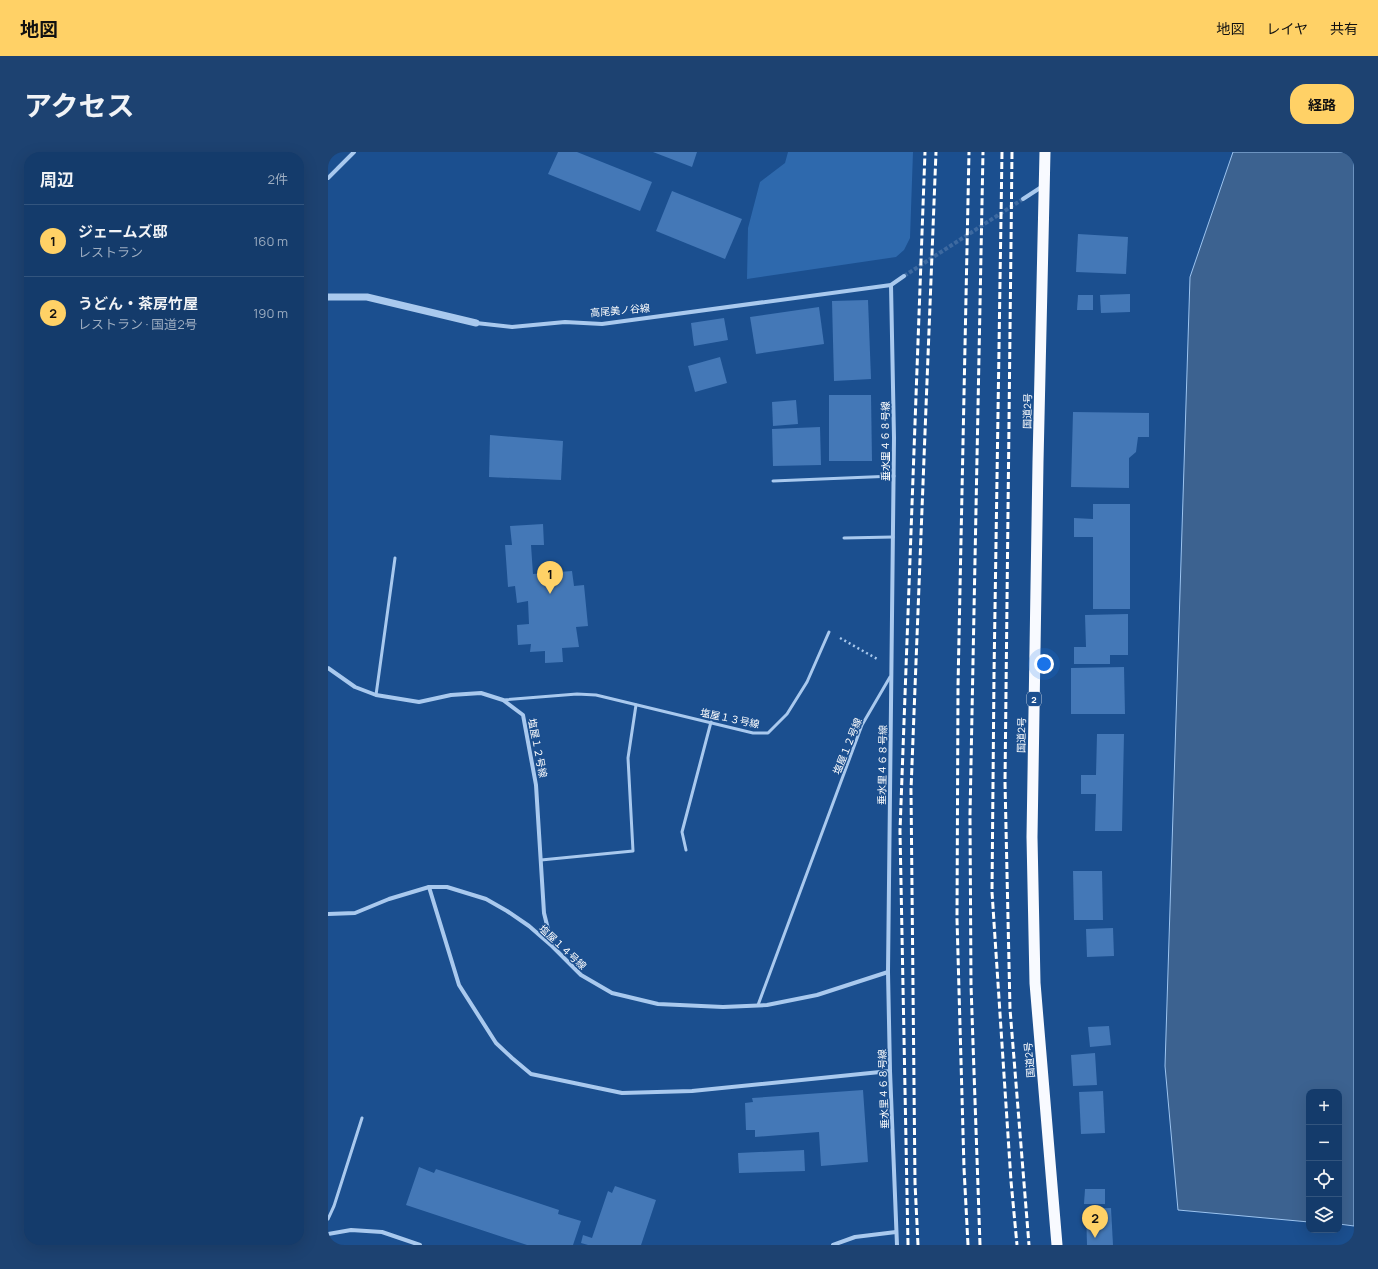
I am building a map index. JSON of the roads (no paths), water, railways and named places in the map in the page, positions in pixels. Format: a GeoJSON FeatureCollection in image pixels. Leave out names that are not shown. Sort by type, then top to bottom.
{"type":"FeatureCollection","features":[{"type":"Feature","properties":{"kind":"highway","name":"国道2号"},"geometry":{"type":"LineString","coordinates":[[1045,152],[1032,837],[1035,983],[1057,1245]]}},
{"type":"Feature","properties":{"kind":"street"},"geometry":{"type":"LineString","coordinates":[[328,178],[354,152]]}},
{"type":"Feature","properties":{"kind":"street"},"geometry":{"type":"LineString","coordinates":[[1023,199],[1045,185]]}},
{"type":"Feature","properties":{"kind":"street"},"geometry":{"type":"LineString","coordinates":[[891,285],[904,276]]}},
{"type":"Feature","properties":{"kind":"street","name":"高尾美ノ谷線"},"geometry":{"type":"LineString","coordinates":[[328,297],[368,297],[476,323],[512,327],[565,322],[602,324],[891,285]]}},
{"type":"Feature","properties":{"kind":"street","name":"垂水里４６８号線"},"geometry":{"type":"LineString","coordinates":[[891,285],[894,476],[888,972],[896,1245]]}},
{"type":"Feature","properties":{"kind":"street","name":"塩屋１２号線"},"geometry":{"type":"LineString","coordinates":[[328,668],[355,687],[376,695],[419,702],[450,695],[481,693],[502,700],[523,715],[536,785],[544,913],[552,946]]}},
{"type":"Feature","properties":{"kind":"street"},"geometry":{"type":"LineString","coordinates":[[429,887],[459,985],[496,1043],[531,1074],[622,1093],[692,1091],[890,1071]]}},
{"type":"Feature","properties":{"kind":"street","name":"塩屋１４号線"},"geometry":{"type":"LineString","coordinates":[[328,914],[355,913],[389,899],[429,887],[447,887],[486,899],[507,911],[529,926],[552,946],[581,975],[612,993],[658,1004],[723,1007],[767,1005],[817,995],[888,972]]}},
{"type":"Feature","properties":{"kind":"street"},"geometry":{"type":"LineString","coordinates":[[328,1234],[351,1230],[382,1232],[420,1245]]}},
{"type":"Feature","properties":{"kind":"street"},"geometry":{"type":"LineString","coordinates":[[833,1245],[855,1237],[896,1232]]}},
{"type":"Feature","properties":{"kind":"lane"},"geometry":{"type":"LineString","coordinates":[[773,481],[894,476]]}},
{"type":"Feature","properties":{"kind":"lane"},"geometry":{"type":"LineString","coordinates":[[844,538],[893,537]]}},
{"type":"Feature","properties":{"kind":"lane"},"geometry":{"type":"LineString","coordinates":[[376,695],[395,558]]}},
{"type":"Feature","properties":{"kind":"lane","name":"塩屋１３号線"},"geometry":{"type":"LineString","coordinates":[[502,700],[577,694],[596,695],[753,733],[768,733],[787,714],[807,682],[829,632]]}},
{"type":"Feature","properties":{"kind":"lane","name":"塩屋１２号線"},"geometry":{"type":"LineString","coordinates":[[758,1006],[862,725],[891,675]]}},
{"type":"Feature","properties":{"kind":"lane"},"geometry":{"type":"LineString","coordinates":[[541,860],[633,851],[628,758],[636,704]]}},
{"type":"Feature","properties":{"kind":"lane"},"geometry":{"type":"LineString","coordinates":[[686,850],[682,832],[711,722]]}},
{"type":"Feature","properties":{"kind":"lane"},"geometry":{"type":"LineString","coordinates":[[328,1219],[334,1206],[362,1118]]}},
{"type":"Feature","properties":{"kind":"tunnel"},"geometry":{"type":"LineString","coordinates":[[904,276],[1023,199]]}},
{"type":"Feature","properties":{"kind":"railway"},"geometry":{"type":"LineString","coordinates":[[908,1245],[900,831],[925,152]]}},
{"type":"Feature","properties":{"kind":"railway"},"geometry":{"type":"LineString","coordinates":[[918,1245],[915,1183],[911,790],[936,152]]}},
{"type":"Feature","properties":{"kind":"railway"},"geometry":{"type":"LineString","coordinates":[[968,1245],[964,1168],[957,919],[958,686],[969,152]]}},
{"type":"Feature","properties":{"kind":"railway"},"geometry":{"type":"LineString","coordinates":[[980,1245],[971,985],[970,815],[983,152]]}},
{"type":"Feature","properties":{"kind":"railway"},"geometry":{"type":"LineString","coordinates":[[1002,152],[992,892],[1011,1181],[1017,1245]]}},
{"type":"Feature","properties":{"kind":"railway"},"geometry":{"type":"LineString","coordinates":[[1012,152],[1005,782],[1010,1009],[1029,1245]]}},
{"type":"Feature","properties":{"kind":"place","name":"ジェームズ邸"},"geometry":{"type":"Point","coordinates":[550,594]}},
{"type":"Feature","properties":{"kind":"place","name":"うどん・茶房竹屋"},"geometry":{"type":"Point","coordinates":[1095,1238]}}]}
